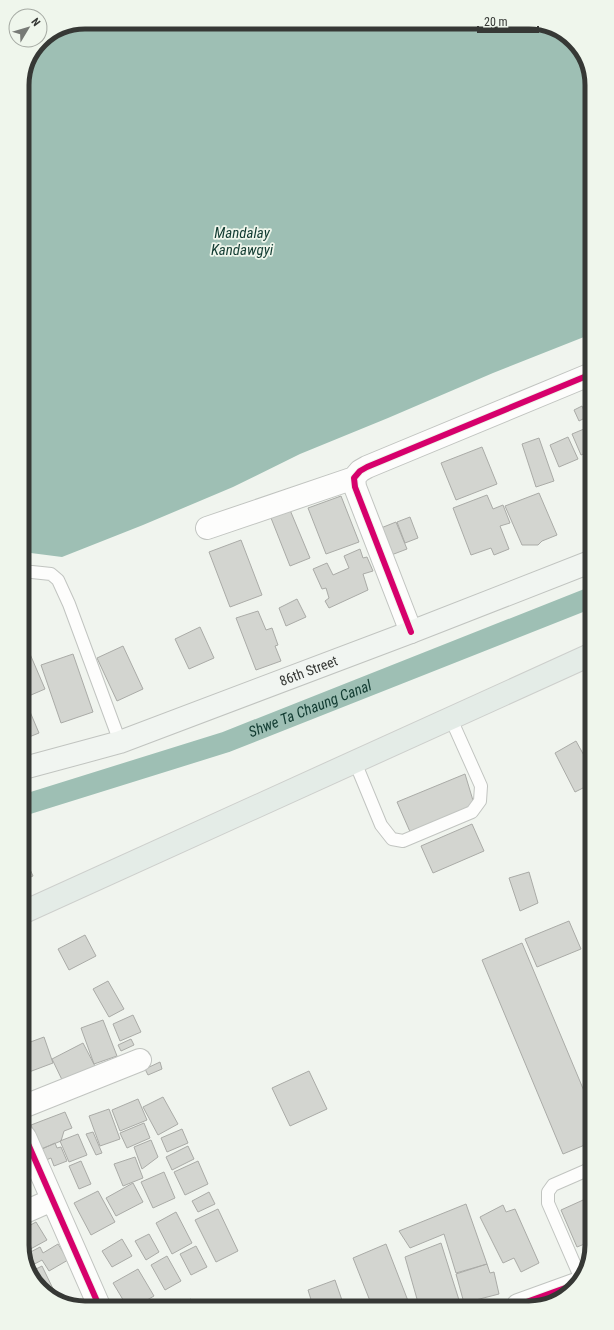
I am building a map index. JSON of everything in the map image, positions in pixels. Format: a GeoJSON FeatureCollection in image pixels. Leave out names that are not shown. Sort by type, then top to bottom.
{"type":"FeatureCollection","features":[{"type":"Feature","properties":{"kind":"main road","name":"86th Street"},"geometry":{"type":"LineString","coordinates":[[29,767],[120,742],[411,632],[585,564]]}},
{"type":"Feature","properties":{"kind":"main road"},"geometry":{"type":"LineString","coordinates":[[29,910],[585,657]]}},
{"type":"Feature","properties":{"kind":"street"},"geometry":{"type":"LineString","coordinates":[[207,528],[354,478],[360,471],[367,467],[585,377]]}},
{"type":"Feature","properties":{"kind":"street"},"geometry":{"type":"LineString","coordinates":[[354,478],[355,487],[411,632]]}},
{"type":"Feature","properties":{"kind":"street"},"geometry":{"type":"LineString","coordinates":[[29,1104],[140,1060]]}},
{"type":"Feature","properties":{"kind":"street"},"geometry":{"type":"LineString","coordinates":[[29,1146],[96,1301]]}},
{"type":"Feature","properties":{"kind":"street"},"geometry":{"type":"LineString","coordinates":[[29,1210],[52,1200]]}},
{"type":"Feature","properties":{"kind":"street"},"geometry":{"type":"LineString","coordinates":[[529,1301],[566,1288]]}},
{"type":"Feature","properties":{"kind":"lane"},"geometry":{"type":"LineString","coordinates":[[29,572],[51,574],[58,580],[69,604],[120,742]]}},
{"type":"Feature","properties":{"kind":"lane"},"geometry":{"type":"LineString","coordinates":[[355,762],[381,825],[392,839],[403,841],[472,812],[480,801],[481,786],[451,719]]}},
{"type":"Feature","properties":{"kind":"lane"},"geometry":{"type":"LineString","coordinates":[[577,1273],[548,1202],[548,1192],[553,1185],[585,1171]]}},
{"type":"Feature","properties":{"kind":"water","name":"Mandalay Kandawgyi"},"geometry":{"type":"Polygon","coordinates":[[[85,29],[533,29],[554,35],[569,45],[579,60],[585,77],[585,337],[493,373],[300,454],[233,487],[62,557],[29,553],[29,81],[33,63],[43,48],[48,48],[48,43],[63,33],[85,29]]]}},
{"type":"Feature","properties":{"kind":"building"},"geometry":{"type":"Polygon","coordinates":[[[582,406],[585,413],[585,418],[579,421],[574,410],[582,406]]]}},
{"type":"Feature","properties":{"kind":"building"},"geometry":{"type":"Polygon","coordinates":[[[584,429],[585,453],[581,455],[572,434],[584,429]]]}},
{"type":"Feature","properties":{"kind":"building"},"geometry":{"type":"Polygon","coordinates":[[[568,437],[578,459],[559,467],[550,445],[568,437]]]}},
{"type":"Feature","properties":{"kind":"building"},"geometry":{"type":"Polygon","coordinates":[[[539,438],[554,481],[536,487],[522,444],[539,438]]]}},
{"type":"Feature","properties":{"kind":"building"},"geometry":{"type":"Polygon","coordinates":[[[482,447],[497,484],[456,500],[441,463],[482,447]]]}},
{"type":"Feature","properties":{"kind":"building"},"geometry":{"type":"Polygon","coordinates":[[[539,493],[557,535],[542,541],[538,545],[522,545],[505,506],[539,493]]]}},
{"type":"Feature","properties":{"kind":"building"},"geometry":{"type":"Polygon","coordinates":[[[487,495],[493,509],[503,505],[510,523],[500,526],[509,549],[494,555],[491,548],[471,555],[453,508],[487,495]]]}},
{"type":"Feature","properties":{"kind":"building"},"geometry":{"type":"Polygon","coordinates":[[[341,496],[359,542],[326,554],[308,508],[341,496]]]}},
{"type":"Feature","properties":{"kind":"building"},"geometry":{"type":"Polygon","coordinates":[[[290,510],[310,558],[290,566],[271,518],[290,510]]]}},
{"type":"Feature","properties":{"kind":"building"},"geometry":{"type":"Polygon","coordinates":[[[410,517],[418,538],[405,543],[397,522],[410,517]]]}},
{"type":"Feature","properties":{"kind":"building"},"geometry":{"type":"Polygon","coordinates":[[[396,522],[407,549],[386,557],[376,530],[396,522]]]}},
{"type":"Feature","properties":{"kind":"building"},"geometry":{"type":"Polygon","coordinates":[[[241,540],[262,595],[230,607],[209,552],[241,540]]]}},
{"type":"Feature","properties":{"kind":"building"},"geometry":{"type":"Polygon","coordinates":[[[360,549],[363,558],[367,557],[373,571],[363,574],[368,590],[329,608],[325,601],[329,598],[326,588],[322,589],[313,569],[327,563],[333,575],[349,568],[344,556],[360,549]]]}},
{"type":"Feature","properties":{"kind":"building"},"geometry":{"type":"Polygon","coordinates":[[[297,599],[306,617],[286,626],[279,608],[297,599]]]}},
{"type":"Feature","properties":{"kind":"building"},"geometry":{"type":"Polygon","coordinates":[[[258,611],[266,630],[272,628],[278,645],[275,646],[281,661],[256,670],[236,618],[258,611]]]}},
{"type":"Feature","properties":{"kind":"building"},"geometry":{"type":"Polygon","coordinates":[[[200,627],[214,658],[189,669],[175,639],[200,627]]]}},
{"type":"Feature","properties":{"kind":"building"},"geometry":{"type":"Polygon","coordinates":[[[123,646],[143,689],[117,701],[97,658],[123,646]]]}},
{"type":"Feature","properties":{"kind":"building"},"geometry":{"type":"Polygon","coordinates":[[[29,652],[45,689],[29,696],[29,652]]]}},
{"type":"Feature","properties":{"kind":"building"},"geometry":{"type":"Polygon","coordinates":[[[73,654],[93,712],[61,723],[41,665],[73,654]]]}},
{"type":"Feature","properties":{"kind":"building"},"geometry":{"type":"Polygon","coordinates":[[[29,709],[39,733],[29,737],[29,709]]]}},
{"type":"Feature","properties":{"kind":"building"},"geometry":{"type":"Polygon","coordinates":[[[576,741],[585,757],[585,787],[575,792],[555,753],[576,741]]]}},
{"type":"Feature","properties":{"kind":"building"},"geometry":{"type":"Polygon","coordinates":[[[465,774],[475,807],[411,834],[397,802],[465,774]]]}},
{"type":"Feature","properties":{"kind":"building"},"geometry":{"type":"Polygon","coordinates":[[[472,824],[484,851],[433,873],[421,846],[472,824]]]}},
{"type":"Feature","properties":{"kind":"building"},"geometry":{"type":"Polygon","coordinates":[[[29,867],[33,876],[29,878],[29,867]]]}},
{"type":"Feature","properties":{"kind":"building"},"geometry":{"type":"Polygon","coordinates":[[[529,872],[538,903],[520,911],[509,878],[529,872]]]}},
{"type":"Feature","properties":{"kind":"building"},"geometry":{"type":"Polygon","coordinates":[[[569,921],[581,949],[537,967],[525,939],[569,921]]]}},
{"type":"Feature","properties":{"kind":"building"},"geometry":{"type":"Polygon","coordinates":[[[85,935],[96,956],[69,970],[58,949],[85,935]]]}},
{"type":"Feature","properties":{"kind":"building"},"geometry":{"type":"Polygon","coordinates":[[[522,943],[585,1093],[585,1145],[563,1154],[482,960],[522,943]]]}},
{"type":"Feature","properties":{"kind":"building"},"geometry":{"type":"Polygon","coordinates":[[[108,981],[124,1009],[109,1017],[93,989],[108,981]]]}},
{"type":"Feature","properties":{"kind":"building"},"geometry":{"type":"Polygon","coordinates":[[[133,1015],[141,1032],[120,1041],[113,1024],[133,1015]]]}},
{"type":"Feature","properties":{"kind":"building"},"geometry":{"type":"Polygon","coordinates":[[[103,1020],[117,1056],[94,1064],[81,1028],[103,1020]]]}},
{"type":"Feature","properties":{"kind":"building"},"geometry":{"type":"Polygon","coordinates":[[[44,1037],[53,1063],[29,1072],[29,1043],[44,1037]]]}},
{"type":"Feature","properties":{"kind":"building"},"geometry":{"type":"Polygon","coordinates":[[[131,1039],[134,1045],[121,1051],[118,1045],[131,1039]]]}},
{"type":"Feature","properties":{"kind":"building"},"geometry":{"type":"Polygon","coordinates":[[[83,1043],[97,1070],[65,1086],[52,1059],[83,1043]]]}},
{"type":"Feature","properties":{"kind":"building"},"geometry":{"type":"Polygon","coordinates":[[[160,1062],[162,1069],[148,1075],[145,1069],[160,1062]]]}},
{"type":"Feature","properties":{"kind":"building"},"geometry":{"type":"Polygon","coordinates":[[[309,1071],[327,1109],[290,1126],[272,1088],[309,1071]]]}},
{"type":"Feature","properties":{"kind":"building"},"geometry":{"type":"Polygon","coordinates":[[[163,1097],[178,1124],[158,1135],[143,1107],[163,1097]]]}},
{"type":"Feature","properties":{"kind":"building"},"geometry":{"type":"Polygon","coordinates":[[[138,1099],[147,1120],[120,1131],[112,1110],[138,1099]]]}},
{"type":"Feature","properties":{"kind":"building"},"geometry":{"type":"Polygon","coordinates":[[[109,1109],[120,1139],[100,1146],[89,1116],[109,1109]]]}},
{"type":"Feature","properties":{"kind":"building"},"geometry":{"type":"Polygon","coordinates":[[[65,1112],[72,1128],[64,1131],[61,1141],[41,1149],[31,1125],[65,1112]]]}},
{"type":"Feature","properties":{"kind":"building"},"geometry":{"type":"Polygon","coordinates":[[[144,1123],[150,1138],[127,1148],[120,1133],[144,1123]]]}},
{"type":"Feature","properties":{"kind":"building"},"geometry":{"type":"Polygon","coordinates":[[[182,1129],[188,1143],[167,1152],[161,1138],[182,1129]]]}},
{"type":"Feature","properties":{"kind":"building"},"geometry":{"type":"Polygon","coordinates":[[[93,1132],[102,1153],[96,1155],[86,1134],[93,1132]]]}},
{"type":"Feature","properties":{"kind":"building"},"geometry":{"type":"Polygon","coordinates":[[[78,1134],[87,1155],[69,1162],[60,1141],[78,1134]]]}},
{"type":"Feature","properties":{"kind":"building"},"geometry":{"type":"Polygon","coordinates":[[[151,1140],[158,1157],[142,1169],[134,1147],[151,1140]]]}},
{"type":"Feature","properties":{"kind":"building"},"geometry":{"type":"Polygon","coordinates":[[[55,1143],[57,1148],[61,1147],[67,1161],[54,1166],[51,1158],[46,1160],[42,1149],[55,1143]]]}},
{"type":"Feature","properties":{"kind":"building"},"geometry":{"type":"Polygon","coordinates":[[[188,1146],[194,1159],[172,1170],[166,1157],[188,1146]]]}},
{"type":"Feature","properties":{"kind":"building"},"geometry":{"type":"Polygon","coordinates":[[[135,1157],[143,1178],[123,1186],[114,1164],[135,1157]]]}},
{"type":"Feature","properties":{"kind":"building"},"geometry":{"type":"Polygon","coordinates":[[[81,1161],[91,1184],[79,1189],[69,1166],[81,1161]]]}},
{"type":"Feature","properties":{"kind":"building"},"geometry":{"type":"Polygon","coordinates":[[[198,1161],[208,1184],[185,1195],[174,1172],[198,1161]]]}},
{"type":"Feature","properties":{"kind":"building"},"geometry":{"type":"Polygon","coordinates":[[[29,1170],[33,1180],[29,1182],[29,1170]]]}},
{"type":"Feature","properties":{"kind":"building"},"geometry":{"type":"Polygon","coordinates":[[[164,1172],[175,1198],[153,1208],[141,1182],[164,1172]]]}},
{"type":"Feature","properties":{"kind":"building"},"geometry":{"type":"Polygon","coordinates":[[[133,1183],[143,1202],[116,1216],[106,1198],[133,1183]]]}},
{"type":"Feature","properties":{"kind":"building"},"geometry":{"type":"Polygon","coordinates":[[[98,1191],[115,1222],[91,1235],[74,1203],[98,1191]]]}},
{"type":"Feature","properties":{"kind":"building"},"geometry":{"type":"Polygon","coordinates":[[[209,1192],[215,1204],[198,1212],[192,1201],[209,1192]]]}},
{"type":"Feature","properties":{"kind":"building"},"geometry":{"type":"Polygon","coordinates":[[[585,1199],[585,1244],[577,1247],[561,1210],[585,1199]]]}},
{"type":"Feature","properties":{"kind":"building"},"geometry":{"type":"Polygon","coordinates":[[[466,1204],[487,1264],[456,1273],[444,1234],[410,1248],[399,1231],[466,1204]]]}},
{"type":"Feature","properties":{"kind":"building"},"geometry":{"type":"Polygon","coordinates":[[[503,1205],[506,1212],[515,1209],[539,1263],[521,1272],[514,1258],[503,1263],[480,1217],[503,1205]]]}},
{"type":"Feature","properties":{"kind":"building"},"geometry":{"type":"Polygon","coordinates":[[[218,1209],[238,1251],[216,1262],[195,1220],[218,1209]]]}},
{"type":"Feature","properties":{"kind":"building"},"geometry":{"type":"Polygon","coordinates":[[[176,1212],[192,1243],[172,1254],[156,1223],[176,1212]]]}},
{"type":"Feature","properties":{"kind":"building"},"geometry":{"type":"Polygon","coordinates":[[[36,1222],[47,1240],[29,1250],[29,1245],[29,1226],[36,1222]]]}},
{"type":"Feature","properties":{"kind":"building"},"geometry":{"type":"Polygon","coordinates":[[[149,1234],[159,1252],[146,1260],[135,1241],[149,1234]]]}},
{"type":"Feature","properties":{"kind":"building"},"geometry":{"type":"Polygon","coordinates":[[[122,1239],[132,1256],[112,1267],[102,1251],[122,1239]]]}},
{"type":"Feature","properties":{"kind":"building"},"geometry":{"type":"Polygon","coordinates":[[[441,1243],[459,1300],[418,1301],[405,1257],[441,1243]]]}},
{"type":"Feature","properties":{"kind":"building"},"geometry":{"type":"Polygon","coordinates":[[[58,1244],[68,1260],[49,1271],[42,1260],[33,1265],[32,1263],[30,1253],[40,1247],[43,1253],[58,1244]]]}},
{"type":"Feature","properties":{"kind":"building"},"geometry":{"type":"Polygon","coordinates":[[[386,1244],[408,1301],[370,1301],[353,1258],[386,1244]]]}},
{"type":"Feature","properties":{"kind":"building"},"geometry":{"type":"Polygon","coordinates":[[[196,1246],[207,1267],[191,1275],[180,1254],[196,1246]]]}},
{"type":"Feature","properties":{"kind":"building"},"geometry":{"type":"Polygon","coordinates":[[[167,1256],[181,1281],[165,1290],[151,1265],[167,1256]]]}},
{"type":"Feature","properties":{"kind":"building"},"geometry":{"type":"Polygon","coordinates":[[[487,1264],[490,1273],[494,1272],[499,1294],[472,1301],[463,1301],[456,1274],[487,1264]]]}},
{"type":"Feature","properties":{"kind":"building"},"geometry":{"type":"Polygon","coordinates":[[[42,1266],[55,1292],[45,1285],[35,1270],[42,1266]]]}},
{"type":"Feature","properties":{"kind":"building"},"geometry":{"type":"Polygon","coordinates":[[[138,1269],[154,1296],[145,1301],[124,1301],[113,1283],[138,1269]]]}},
{"type":"Feature","properties":{"kind":"building"},"geometry":{"type":"Polygon","coordinates":[[[335,1280],[342,1301],[311,1301],[308,1290],[335,1280]]]}},
{"type":"Feature","properties":{"kind":"waterway","name":"Shwe Ta Chaung Canal"},"geometry":{"type":"LineString","coordinates":[[29,803],[226,742],[585,600]]}},
{"type":"Feature","properties":{"kind":"cycle path"},"geometry":{"type":"LineString","coordinates":[[411,632],[355,487],[354,478],[360,471],[367,467],[585,377]]}},
{"type":"Feature","properties":{"kind":"cycle path"},"geometry":{"type":"LineString","coordinates":[[29,1146],[97,1301]]}},
{"type":"Feature","properties":{"kind":"cycle path"},"geometry":{"type":"LineString","coordinates":[[529,1301],[566,1288]]}}]}
